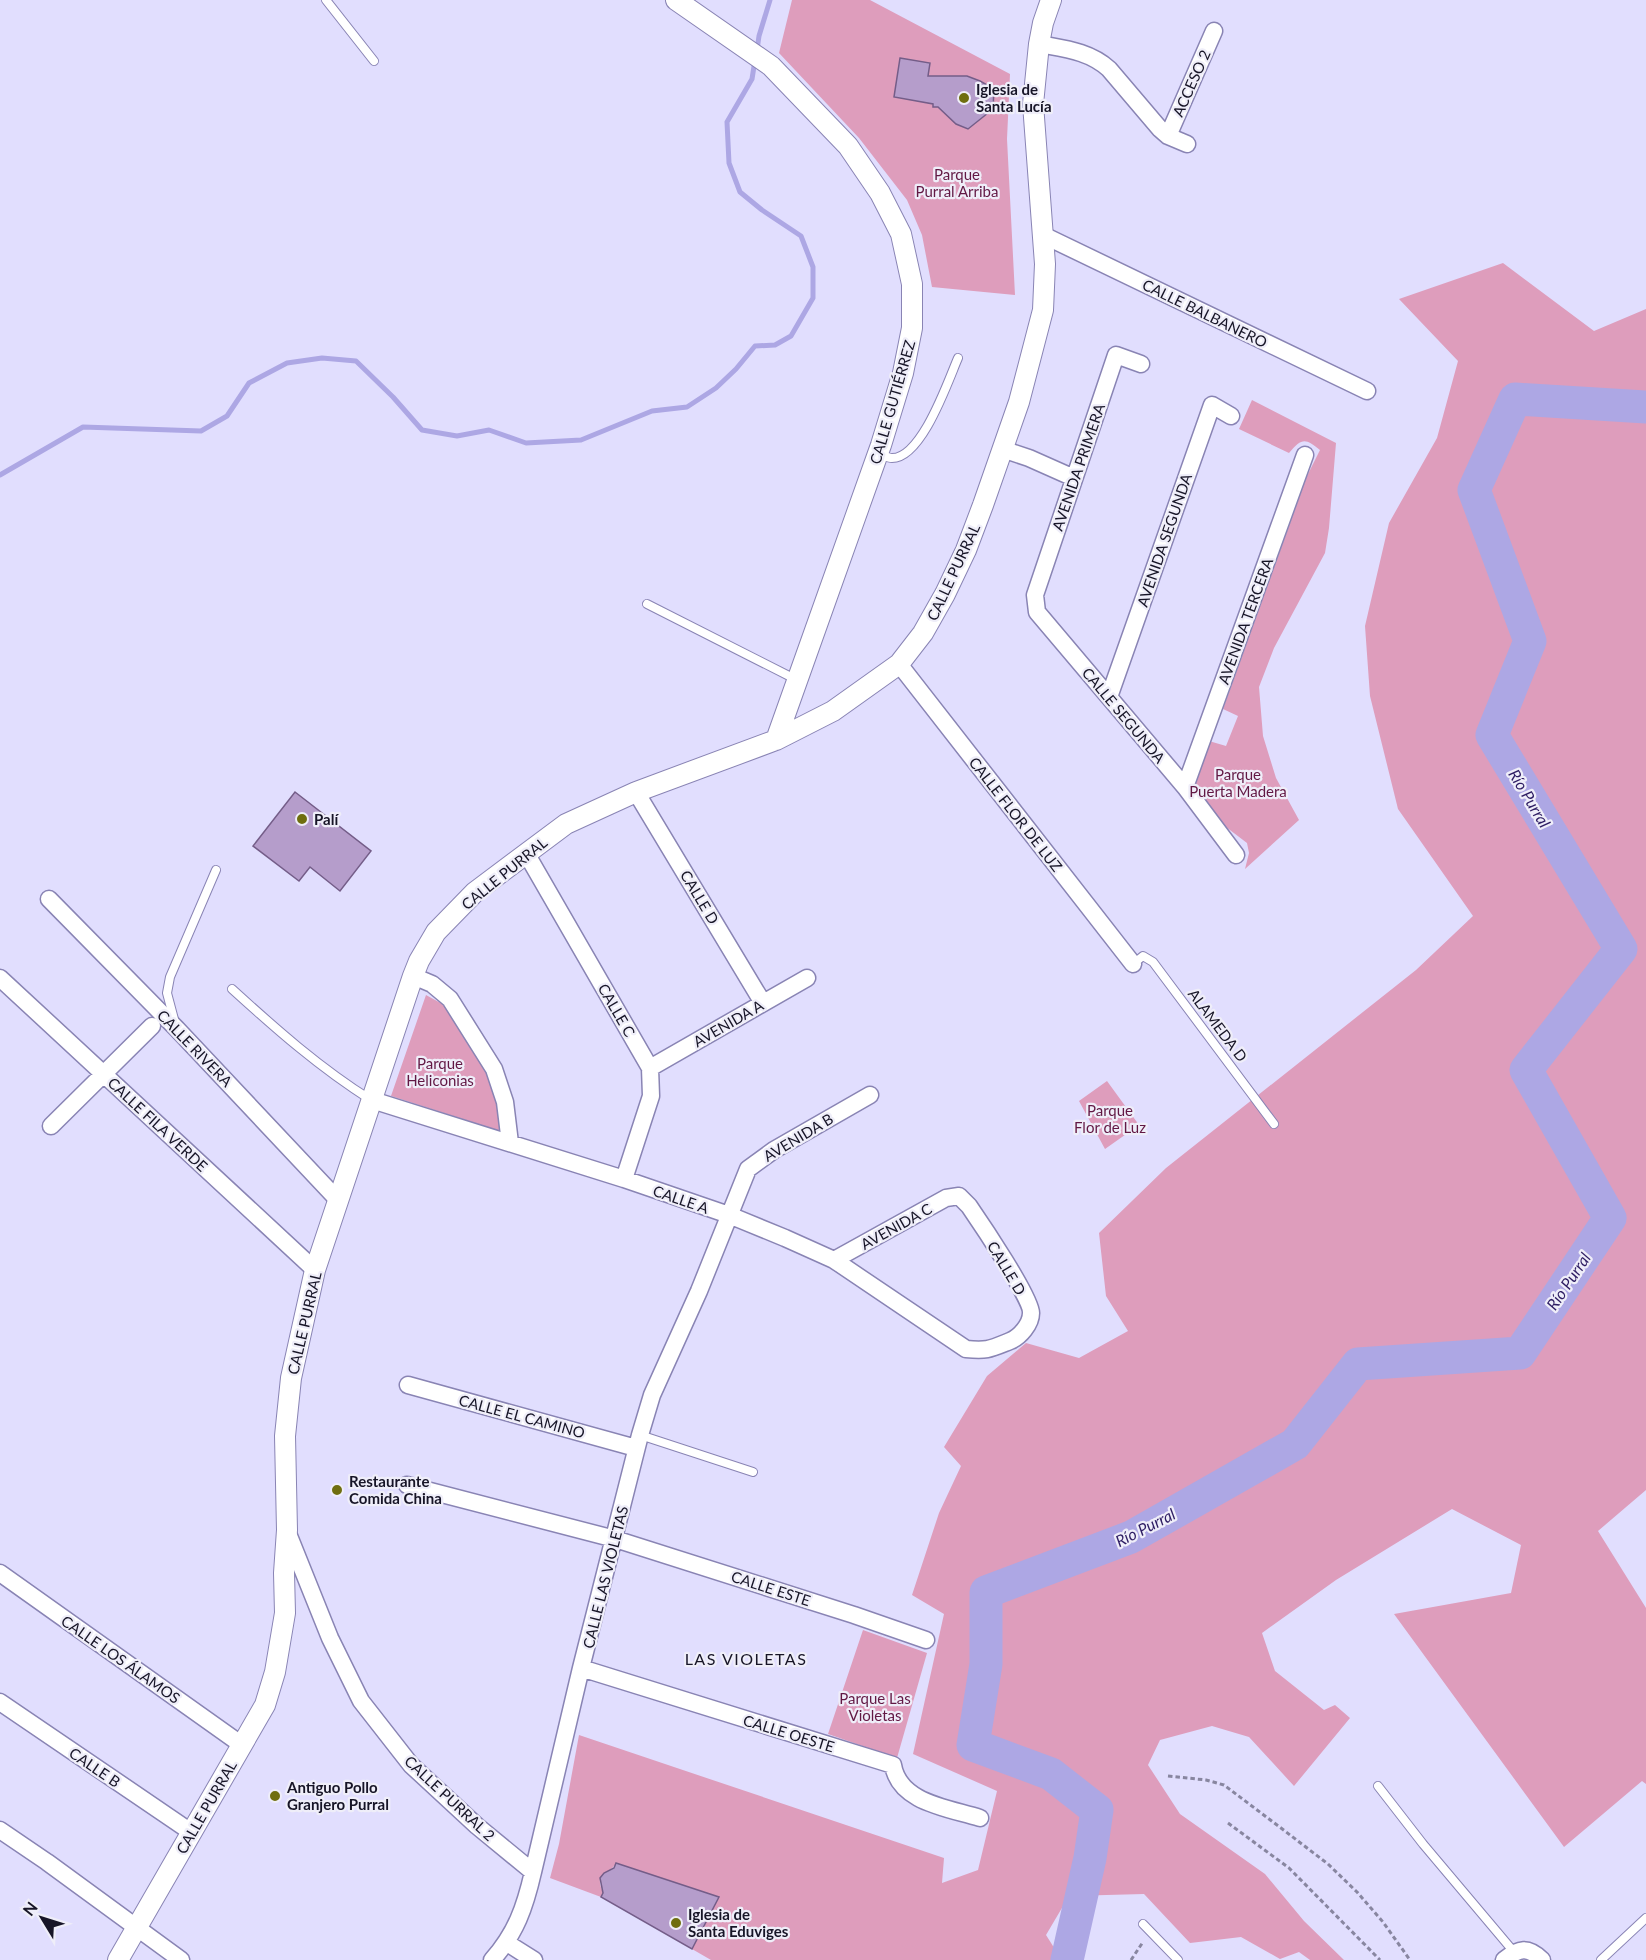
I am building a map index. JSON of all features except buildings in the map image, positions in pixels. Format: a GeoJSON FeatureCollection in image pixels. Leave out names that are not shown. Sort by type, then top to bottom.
{"type":"FeatureCollection","features":[{"type":"Feature","properties":{"kind":"street","name":"CALLE PURRAL"},"geometry":{"type":"LineString","coordinates":[[118,1960],[265,1705],[275,1672],[285,1613],[284,1573],[287,1530],[285,1436],[291,1378],[315,1270],[337,1199],[413,976],[436,932],[475,892],[566,824],[636,792],[776,740],[833,711],[899,664],[923,633],[950,585],[966,550],[1019,402],[1043,310],[1045,264],[1033,104],[1039,44],[1051,0]]}},
{"type":"Feature","properties":{"kind":"street","name":"CALLE GUTIÉRREZ"},"geometry":{"type":"LineString","coordinates":[[685,3],[771,66],[848,146],[880,193],[901,234],[912,284],[912,328],[903,374],[878,454],[776,740]]}},
{"type":"Feature","properties":{"kind":"street","name":"ACCESO 2"},"geometry":{"type":"LineString","coordinates":[[1168,136],[1214,31]]}},
{"type":"Feature","properties":{"kind":"street"},"geometry":{"type":"LineString","coordinates":[[1039,44],[1084,53],[1099,60],[1168,136],[1186,144]]}},
{"type":"Feature","properties":{"kind":"street","name":"CALLE BALBANERO"},"geometry":{"type":"LineString","coordinates":[[1043,235],[1367,391]]}},
{"type":"Feature","properties":{"kind":"street","name":"AVENIDA PRIMERA"},"geometry":{"type":"LineString","coordinates":[[1035,604],[1035,595],[1116,355],[1141,364]]}},
{"type":"Feature","properties":{"kind":"street","name":"AVENIDA SEGUNDA"},"geometry":{"type":"LineString","coordinates":[[1109,697],[1212,405],[1231,416]]}},
{"type":"Feature","properties":{"kind":"street"},"geometry":{"type":"LineString","coordinates":[[1002,449],[1074,478]]}},
{"type":"Feature","properties":{"kind":"street","name":"AVENIDA TERCERA"},"geometry":{"type":"LineString","coordinates":[[1185,787],[1305,455]]}},
{"type":"Feature","properties":{"kind":"street","name":"CALLE SEGUNDA"},"geometry":{"type":"LineString","coordinates":[[1035,604],[1037,612],[1185,787],[1236,855]]}},
{"type":"Feature","properties":{"kind":"street","name":"CALLE FLOR DE LUZ"},"geometry":{"type":"LineString","coordinates":[[899,664],[1133,964]]}},
{"type":"Feature","properties":{"kind":"street","name":"CALLE D"},"geometry":{"type":"LineString","coordinates":[[636,792],[763,1003]]}},
{"type":"Feature","properties":{"kind":"street","name":"CALLE C"},"geometry":{"type":"LineString","coordinates":[[526,853],[650,1068],[651,1096],[624,1179]]}},
{"type":"Feature","properties":{"kind":"street","name":"CALLE RIVERA"},"geometry":{"type":"LineString","coordinates":[[49,899],[177,1029],[337,1199]]}},
{"type":"Feature","properties":{"kind":"street"},"geometry":{"type":"LineString","coordinates":[[413,976],[432,984],[450,999],[494,1069],[505,1102],[510,1143]]}},
{"type":"Feature","properties":{"kind":"street","name":"CALLE FILA VERDE"},"geometry":{"type":"LineString","coordinates":[[0,978],[315,1270]]}},
{"type":"Feature","properties":{"kind":"street","name":"AVENIDA A"},"geometry":{"type":"LineString","coordinates":[[650,1068],[807,978]]}},
{"type":"Feature","properties":{"kind":"street"},"geometry":{"type":"LineString","coordinates":[[51,1126],[152,1026]]}},
{"type":"Feature","properties":{"kind":"street","name":"AVENIDA B"},"geometry":{"type":"LineString","coordinates":[[699,1291],[748,1169],[759,1159],[870,1095]]}},
{"type":"Feature","properties":{"kind":"street","name":"CALLE A"},"geometry":{"type":"LineString","coordinates":[[372,1100],[624,1179],[729,1215],[785,1238],[834,1260],[966,1349]]}},
{"type":"Feature","properties":{"kind":"street","name":"CALLE D"},"geometry":{"type":"LineString","coordinates":[[959,1196],[969,1206],[1025,1295],[1032,1312],[1028,1324],[1016,1338],[985,1351],[966,1349]]}},
{"type":"Feature","properties":{"kind":"street","name":"AVENIDA C"},"geometry":{"type":"LineString","coordinates":[[834,1260],[946,1198],[959,1196]]}},
{"type":"Feature","properties":{"kind":"street","name":"CALLE LAS VIOLETAS"},"geometry":{"type":"LineString","coordinates":[[533,1872],[638,1442],[652,1395],[699,1291]]}},
{"type":"Feature","properties":{"kind":"street","name":"CALLE EL CAMINO"},"geometry":{"type":"LineString","coordinates":[[408,1385],[638,1442]]}},
{"type":"Feature","properties":{"kind":"street","name":"CALLE ESTE"},"geometry":{"type":"LineString","coordinates":[[407,1485],[615,1539],[926,1640]]}},
{"type":"Feature","properties":{"kind":"street","name":"CALLE PURRAL 2"},"geometry":{"type":"LineString","coordinates":[[287,1530],[330,1638],[361,1701],[411,1765],[477,1826],[533,1872]]}},
{"type":"Feature","properties":{"kind":"street","name":"CALLE LOS ÁLAMOS"},"geometry":{"type":"LineString","coordinates":[[0,1573],[242,1745]]}},
{"type":"Feature","properties":{"kind":"street","name":"CALLE OESTE"},"geometry":{"type":"LineString","coordinates":[[581,1668],[893,1765],[895,1776],[900,1784],[918,1798],[980,1818]]}},
{"type":"Feature","properties":{"kind":"street","name":"CALLE B"},"geometry":{"type":"LineString","coordinates":[[0,1702],[191,1832]]}},
{"type":"Feature","properties":{"kind":"street"},"geometry":{"type":"LineString","coordinates":[[0,1830],[181,1960]]}},
{"type":"Feature","properties":{"kind":"street"},"geometry":{"type":"LineString","coordinates":[[492,1960],[507,1943],[526,1904],[533,1872]]}},
{"type":"Feature","properties":{"kind":"street"},"geometry":{"type":"LineString","coordinates":[[507,1943],[534,1960]]}},
{"type":"Feature","properties":{"kind":"street"},"geometry":{"type":"LineString","coordinates":[[1509,1956],[1523,1950],[1534,1952],[1542,1960]]}},
{"type":"Feature","properties":{"kind":"lane"},"geometry":{"type":"LineString","coordinates":[[326,0],[374,61]]}},
{"type":"Feature","properties":{"kind":"lane"},"geometry":{"type":"LineString","coordinates":[[878,454],[892,458],[903,455],[924,434],[958,358]]}},
{"type":"Feature","properties":{"kind":"lane"},"geometry":{"type":"LineString","coordinates":[[647,604],[797,681]]}},
{"type":"Feature","properties":{"kind":"lane"},"geometry":{"type":"LineString","coordinates":[[177,1029],[167,993],[170,977],[216,870]]}},
{"type":"Feature","properties":{"kind":"lane","name":"ALAMEDA D"},"geometry":{"type":"LineString","coordinates":[[1133,964],[1143,956],[1153,962],[1274,1124]]}},
{"type":"Feature","properties":{"kind":"lane"},"geometry":{"type":"LineString","coordinates":[[232,989],[289,1041],[341,1081],[372,1100]]}},
{"type":"Feature","properties":{"kind":"lane"},"geometry":{"type":"LineString","coordinates":[[638,1442],[753,1472]]}},
{"type":"Feature","properties":{"kind":"lane"},"geometry":{"type":"LineString","coordinates":[[1378,1786],[1509,1956]]}},
{"type":"Feature","properties":{"kind":"lane"},"geometry":{"type":"LineString","coordinates":[[1601,1960],[1646,1918]]}},
{"type":"Feature","properties":{"kind":"lane"},"geometry":{"type":"LineString","coordinates":[[1143,1924],[1178,1960]]}},
{"type":"Feature","properties":{"kind":"path"},"geometry":{"type":"LineString","coordinates":[[1168,1776],[1206,1780],[1224,1785],[1328,1864],[1383,1922],[1410,1960]]}},
{"type":"Feature","properties":{"kind":"path"},"geometry":{"type":"LineString","coordinates":[[1228,1823],[1289,1868],[1380,1960]]}},
{"type":"Feature","properties":{"kind":"path"},"geometry":{"type":"LineString","coordinates":[[1131,1960],[1151,1931]]}},
{"type":"Feature","properties":{"kind":"green space","name":"Parque Purral Arriba"},"geometry":{"type":"Polygon","coordinates":[[[792,0],[870,0],[1010,74],[1007,139],[1015,295],[932,287],[922,235],[907,200],[859,138],[779,53],[792,0]],[[936,76],[933,107],[938,107],[956,124],[968,129],[993,109],[994,90],[967,76],[955,85],[936,76]]]}},
{"type":"Feature","properties":{"kind":"green space"},"geometry":{"type":"Polygon","coordinates":[[[1503,263],[1594,331],[1646,309],[1646,1490],[1598,1531],[1646,1608],[1646,1784],[1642,1781],[1564,1847],[1394,1614],[1511,1593],[1521,1545],[1452,1509],[1336,1580],[1262,1633],[1275,1671],[1324,1710],[1335,1705],[1350,1718],[1294,1786],[1249,1737],[1212,1726],[1160,1740],[1148,1765],[1180,1814],[1265,1874],[1304,1921],[1344,1960],[1310,1960],[1299,1952],[1280,1959],[1241,1937],[1190,1943],[1144,1894],[1069,1896],[1046,1935],[1058,1954],[1059,1960],[711,1960],[692,1949],[719,1897],[616,1863],[601,1877],[600,1886],[603,1892],[601,1897],[550,1878],[559,1844],[579,1735],[944,1858],[942,1883],[978,1870],[997,1791],[913,1754],[944,1614],[912,1595],[939,1513],[961,1466],[944,1447],[987,1376],[1026,1343],[1079,1358],[1128,1331],[1106,1296],[1099,1233],[1166,1168],[1416,970],[1473,916],[1398,809],[1370,696],[1365,626],[1389,523],[1437,438],[1458,361],[1399,299],[1503,263]]]}},
{"type":"Feature","properties":{"kind":"green space","name":"Parque Puerta Madera"},"geometry":{"type":"Polygon","coordinates":[[[1252,400],[1336,443],[1325,553],[1274,648],[1259,687],[1263,736],[1276,778],[1299,820],[1245,869],[1249,853],[1247,843],[1222,824],[1194,789],[1209,741],[1226,746],[1238,716],[1223,709],[1307,476],[1320,450],[1304,441],[1289,453],[1239,429],[1252,400]]]}},
{"type":"Feature","properties":{"kind":"green space","name":"Parque Heliconias"},"geometry":{"type":"Polygon","coordinates":[[[426,995],[446,1006],[481,1063],[501,1103],[500,1131],[391,1096],[426,995]]]}},
{"type":"Feature","properties":{"kind":"green space","name":"Parque Flor de Luz"},"geometry":{"type":"Polygon","coordinates":[[[1107,1081],[1139,1125],[1105,1149],[1079,1101],[1107,1081]]]}},
{"type":"Feature","properties":{"kind":"green space","name":"Parque Las Violetas"},"geometry":{"type":"Polygon","coordinates":[[[863,1630],[927,1653],[897,1758],[828,1734],[863,1630]]]}},
{"type":"Feature","properties":{"kind":"waterway"},"geometry":{"type":"LineString","coordinates":[[757,50],[770,0]]}},
{"type":"Feature","properties":{"kind":"waterway"},"geometry":{"type":"LineString","coordinates":[[0,475],[83,427],[201,431],[227,416],[249,383],[287,363],[322,358],[356,361],[393,397],[422,430],[457,436],[489,430],[526,443],[581,440],[652,411],[687,407],[716,388],[755,346],[775,345],[791,336],[813,298],[813,267],[801,236],[740,192],[729,163],[727,122],[752,79],[755,60]]}},
{"type":"Feature","properties":{"kind":"waterway","name":"Río Purral"},"geometry":{"type":"LineString","coordinates":[[1067,1960],[1090,1858],[1097,1810],[1051,1774],[973,1745],[986,1664],[986,1592],[1131,1537],[1295,1444],[1358,1364],[1520,1353],[1610,1218],[1526,1070],[1621,949],[1492,735],[1530,641],[1474,490],[1515,399],[1646,407]]}},
{"type":"Feature","properties":{"kind":"place","name":"Iglesia de Santa Lucía"},"geometry":{"type":"Point","coordinates":[964,98]}},
{"type":"Feature","properties":{"kind":"place","name":"Palí"},"geometry":{"type":"Point","coordinates":[302,819]}},
{"type":"Feature","properties":{"kind":"place","name":"Restaurante Comida China"},"geometry":{"type":"Point","coordinates":[337,1490]}},
{"type":"Feature","properties":{"kind":"place","name":"Antiguo Pollo Granjero Purral"},"geometry":{"type":"Point","coordinates":[275,1796]}},
{"type":"Feature","properties":{"kind":"place","name":"Iglesia de Santa Eduviges"},"geometry":{"type":"Point","coordinates":[676,1923]}},
{"type":"Feature","properties":{"kind":"district","name":"LAS VIOLETAS"},"geometry":{"type":"Point","coordinates":[746,1658]}}]}
